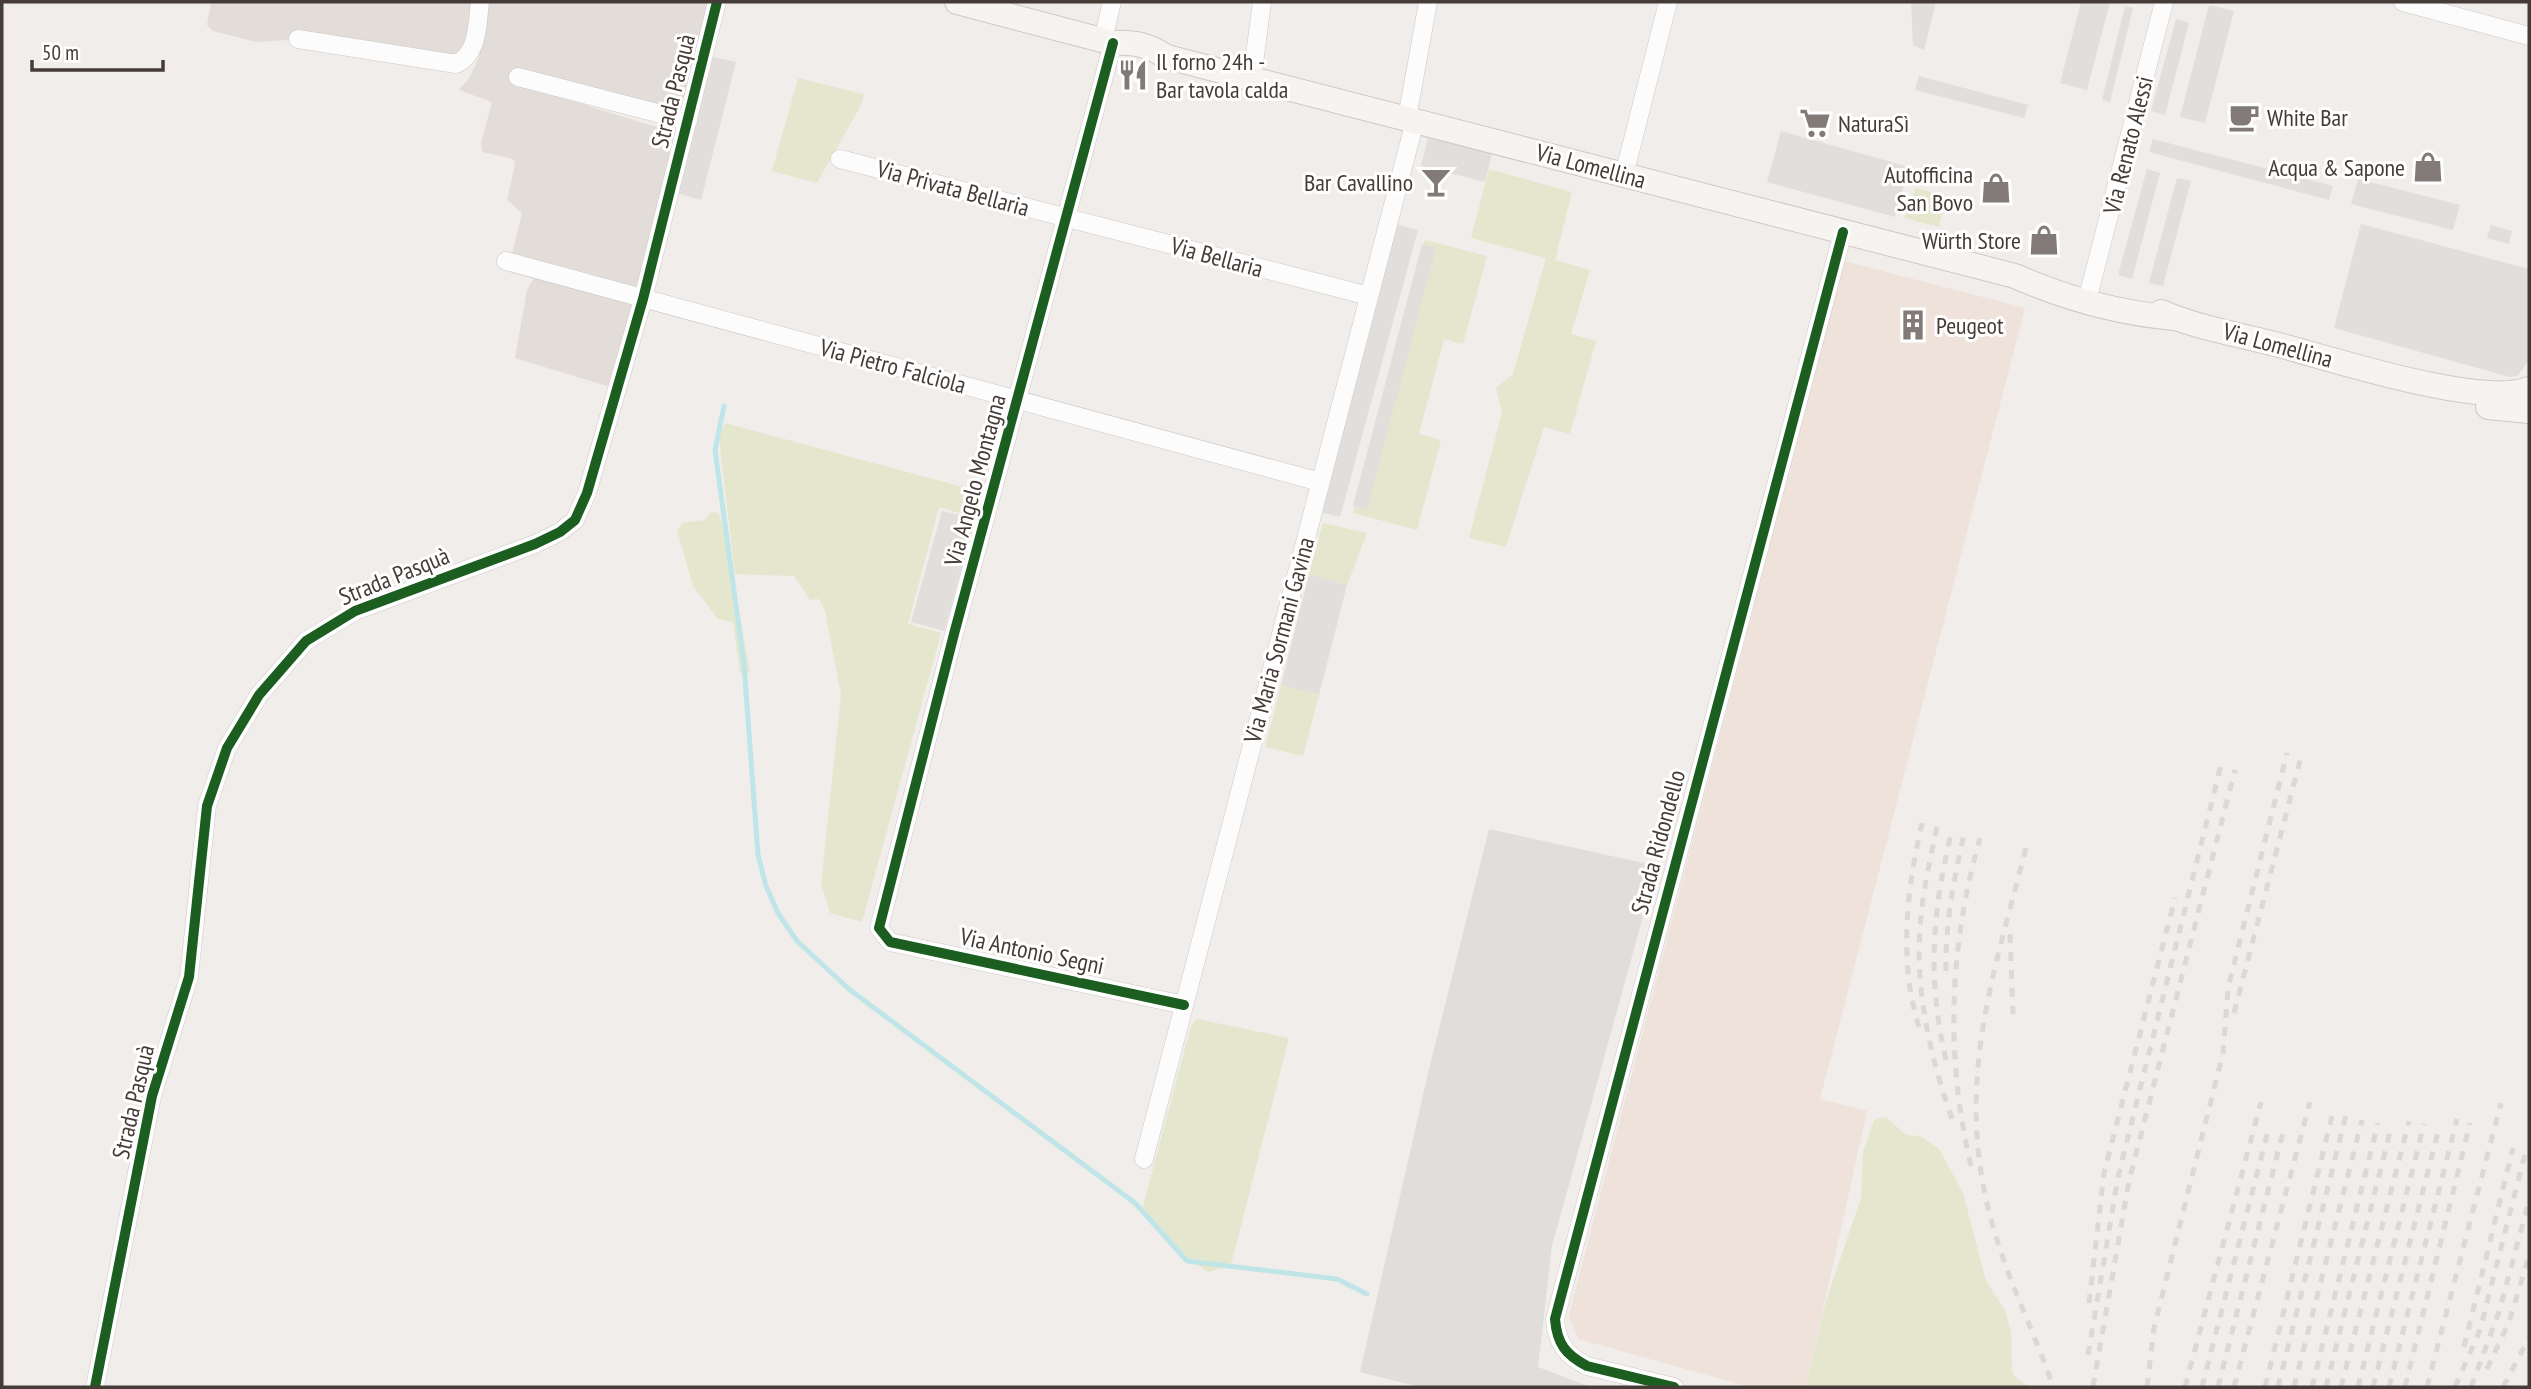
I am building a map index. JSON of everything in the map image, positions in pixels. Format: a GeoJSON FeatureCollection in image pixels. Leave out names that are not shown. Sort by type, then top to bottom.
{"type":"FeatureCollection","features":[{"type":"Feature","properties":{"kind":"main road","name":"Via Lomellina"},"geometry":{"type":"LineString","coordinates":[[957,2],[1110,42],[1135,42],[1149,46],[1167,57],[2015,276],[2059,281],[2090,289],[2136,301],[2174,318]]}},
{"type":"Feature","properties":{"kind":"main road","name":"Via Lomellina"},"geometry":{"type":"LineString","coordinates":[[2015,276],[2055,294],[2133,314],[2174,318],[2381,372],[2499,394],[2529,389]]}},
{"type":"Feature","properties":{"kind":"main road","name":"Via Lomellina"},"geometry":{"type":"LineString","coordinates":[[2381,372],[2477,405],[2529,411]]}},
{"type":"Feature","properties":{"kind":"street"},"geometry":{"type":"LineString","coordinates":[[298,39],[456,64],[473,48],[480,2]]}},
{"type":"Feature","properties":{"kind":"street","name":"Strada Pasquà"},"geometry":{"type":"LineString","coordinates":[[95,1387],[152,1096],[189,977],[207,806],[226,748],[260,695],[306,641],[355,611],[536,544],[575,520],[602,447],[643,299],[718,2]]}},
{"type":"Feature","properties":{"kind":"street","name":"Via Angelo Montagna"},"geometry":{"type":"LineString","coordinates":[[879,928],[954,634],[1066,217],[1110,42],[1112,2]]}},
{"type":"Feature","properties":{"kind":"street"},"geometry":{"type":"LineString","coordinates":[[1252,78],[1262,2]]}},
{"type":"Feature","properties":{"kind":"street","name":"Via Maria Sormani Gavina"},"geometry":{"type":"LineString","coordinates":[[1144,1158],[1369,296],[1411,120],[1429,2]]}},
{"type":"Feature","properties":{"kind":"street"},"geometry":{"type":"LineString","coordinates":[[1624,175],[1668,2]]}},
{"type":"Feature","properties":{"kind":"street","name":"Via Renato Alessi"},"geometry":{"type":"LineString","coordinates":[[2090,289],[2164,2]]}},
{"type":"Feature","properties":{"kind":"street"},"geometry":{"type":"LineString","coordinates":[[2403,2],[2529,36]]}},
{"type":"Feature","properties":{"kind":"street"},"geometry":{"type":"LineString","coordinates":[[517,77],[688,121]]}},
{"type":"Feature","properties":{"kind":"street","name":"Via Privata Bellaria"},"geometry":{"type":"LineString","coordinates":[[840,159],[1066,217]]}},
{"type":"Feature","properties":{"kind":"street","name":"Via Bellaria"},"geometry":{"type":"LineString","coordinates":[[1066,217],[1369,296]]}},
{"type":"Feature","properties":{"kind":"street","name":"Strada Ridondello"},"geometry":{"type":"LineString","coordinates":[[1674,1387],[1587,1366],[1576,1360],[1561,1344],[1555,1320],[1703,752],[1843,232]]}},
{"type":"Feature","properties":{"kind":"street","name":"Via Pietro Falciola"},"geometry":{"type":"LineString","coordinates":[[506,261],[1320,482]]}},
{"type":"Feature","properties":{"kind":"street","name":"Via Antonio Segni"},"geometry":{"type":"LineString","coordinates":[[879,928],[890,943],[1184,1005]]}},
{"type":"Feature","properties":{"kind":"shaded area"},"geometry":{"type":"Polygon","coordinates":[[[211,2],[477,2],[472,42],[447,61],[287,40],[256,42],[213,31],[207,25],[211,2]]]}},
{"type":"Feature","properties":{"kind":"shaded area"},"geometry":{"type":"Polygon","coordinates":[[[482,2],[713,2],[685,117],[514,83],[679,134],[641,292],[511,258],[522,213],[507,200],[515,164],[513,159],[482,152],[481,143],[492,102],[459,90],[470,77],[479,57],[482,2]]]}},
{"type":"Feature","properties":{"kind":"shaded area"},"geometry":{"type":"Polygon","coordinates":[[[1911,2],[1936,2],[1924,50],[1913,45],[1911,2]]]}},
{"type":"Feature","properties":{"kind":"shaded area"},"geometry":{"type":"Polygon","coordinates":[[[2081,2],[2110,2],[2087,90],[2060,83],[2081,2]]]}},
{"type":"Feature","properties":{"kind":"shaded area"},"geometry":{"type":"Polygon","coordinates":[[[2209,5],[2234,11],[2205,123],[2180,117],[2209,5]]]}},
{"type":"Feature","properties":{"kind":"shaded area"},"geometry":{"type":"Polygon","coordinates":[[[2125,6],[2133,8],[2110,102],[2102,100],[2125,6]]]}},
{"type":"Feature","properties":{"kind":"shaded area"},"geometry":{"type":"Polygon","coordinates":[[[2176,19],[2189,23],[2165,115],[2151,111],[2176,19]]]}},
{"type":"Feature","properties":{"kind":"shaded area"},"geometry":{"type":"Polygon","coordinates":[[[704,55],[736,62],[701,200],[670,191],[704,55]]]}},
{"type":"Feature","properties":{"kind":"shaded area"},"geometry":{"type":"Polygon","coordinates":[[[1919,76],[2028,105],[2024,118],[1915,90],[1919,76]]]}},
{"type":"Feature","properties":{"kind":"shaded area"},"geometry":{"type":"Polygon","coordinates":[[[1431,125],[1495,141],[1485,182],[1421,166],[1431,125]]]}},
{"type":"Feature","properties":{"kind":"shaded area"},"geometry":{"type":"Polygon","coordinates":[[[1781,131],[1909,167],[1895,217],[1767,182],[1781,131]]]}},
{"type":"Feature","properties":{"kind":"shaded area"},"geometry":{"type":"Polygon","coordinates":[[[2153,139],[2333,186],[2329,200],[2149,152],[2153,139]]]}},
{"type":"Feature","properties":{"kind":"shaded area"},"geometry":{"type":"Polygon","coordinates":[[[2147,169],[2160,173],[2132,279],[2118,275],[2147,169]]]}},
{"type":"Feature","properties":{"kind":"shaded area"},"geometry":{"type":"Polygon","coordinates":[[[2177,178],[2191,181],[2163,286],[2149,283],[2177,178]]]}},
{"type":"Feature","properties":{"kind":"shaded area"},"geometry":{"type":"Polygon","coordinates":[[[2358,179],[2460,205],[2453,230],[2351,204],[2358,179]]]}},
{"type":"Feature","properties":{"kind":"shaded area"},"geometry":{"type":"Polygon","coordinates":[[[1388,222],[1418,230],[1340,517],[1313,510],[1388,222]]]}},
{"type":"Feature","properties":{"kind":"shaded area"},"geometry":{"type":"Polygon","coordinates":[[[2361,224],[2529,269],[2529,361],[2517,376],[2510,377],[2334,328],[2361,224]]]}},
{"type":"Feature","properties":{"kind":"shaded area"},"geometry":{"type":"Polygon","coordinates":[[[2491,225],[2512,231],[2509,244],[2487,238],[2491,225]]]}},
{"type":"Feature","properties":{"kind":"shaded area"},"geometry":{"type":"Polygon","coordinates":[[[1422,244],[1436,248],[1367,510],[1353,506],[1422,244]]]}},
{"type":"Feature","properties":{"kind":"shaded area"},"geometry":{"type":"Polygon","coordinates":[[[1844,261],[2025,308],[1820,1099],[1867,1111],[1806,1387],[1750,1387],[1578,1339],[1569,1315],[1844,261]]]}},
{"type":"Feature","properties":{"kind":"shaded area"},"geometry":{"type":"Polygon","coordinates":[[[535,276],[635,299],[612,382],[607,386],[515,358],[527,290],[535,276]]]}},
{"type":"Feature","properties":{"kind":"shaded area"},"geometry":{"type":"Polygon","coordinates":[[[967,506],[978,509],[944,631],[911,622],[942,511],[963,516],[967,506]]]}},
{"type":"Feature","properties":{"kind":"shaded area"},"geometry":{"type":"Polygon","coordinates":[[[1309,574],[1347,585],[1319,695],[1281,685],[1309,574]]]}},
{"type":"Feature","properties":{"kind":"shaded area"},"geometry":{"type":"Polygon","coordinates":[[[1489,829],[1657,866],[1552,1246],[1538,1367],[1591,1387],[1420,1387],[1360,1372],[1429,1069],[1489,829]]]}},
{"type":"Feature","properties":{"kind":"green space"},"geometry":{"type":"Polygon","coordinates":[[[798,78],[864,94],[861,105],[817,183],[772,171],[798,78]]]}},
{"type":"Feature","properties":{"kind":"green space"},"geometry":{"type":"Polygon","coordinates":[[[1489,169],[1572,192],[1555,260],[1590,270],[1571,334],[1596,341],[1570,434],[1544,427],[1506,547],[1469,538],[1502,413],[1496,388],[1513,374],[1546,258],[1471,238],[1489,169]]]}},
{"type":"Feature","properties":{"kind":"green space"},"geometry":{"type":"Polygon","coordinates":[[[1916,188],[1946,196],[1939,227],[1904,218],[1916,188]]]}},
{"type":"Feature","properties":{"kind":"green space"},"geometry":{"type":"Polygon","coordinates":[[[1425,240],[1487,256],[1463,344],[1444,339],[1419,434],[1441,440],[1417,530],[1353,513],[1425,240]]]}},
{"type":"Feature","properties":{"kind":"green space"},"geometry":{"type":"Polygon","coordinates":[[[725,423],[985,493],[981,509],[965,504],[959,513],[939,507],[908,624],[941,633],[862,922],[830,913],[821,884],[841,694],[825,611],[819,599],[810,600],[794,576],[735,574],[719,439],[725,423]]]}},
{"type":"Feature","properties":{"kind":"green space"},"geometry":{"type":"Polygon","coordinates":[[[712,511],[719,514],[726,537],[750,673],[740,673],[733,622],[718,619],[693,586],[677,530],[683,523],[705,520],[712,511]]]}},
{"type":"Feature","properties":{"kind":"green space"},"geometry":{"type":"Polygon","coordinates":[[[1323,523],[1367,533],[1347,585],[1309,574],[1323,523]]]}},
{"type":"Feature","properties":{"kind":"green space"},"geometry":{"type":"Polygon","coordinates":[[[1281,685],[1319,695],[1303,756],[1265,747],[1281,685]]]}},
{"type":"Feature","properties":{"kind":"green space"},"geometry":{"type":"Polygon","coordinates":[[[1197,1019],[1289,1038],[1231,1265],[1208,1272],[1187,1258],[1142,1210],[1191,1026],[1197,1019]]]}},
{"type":"Feature","properties":{"kind":"green space"},"geometry":{"type":"Polygon","coordinates":[[[1887,1118],[1906,1135],[1920,1136],[1939,1149],[1963,1193],[1986,1281],[2006,1312],[2011,1333],[2014,1376],[2029,1387],[1806,1387],[1826,1301],[1861,1198],[1863,1152],[1874,1120],[1887,1118]]]}},
{"type":"Feature","properties":{"kind":"waterway"},"geometry":{"type":"LineString","coordinates":[[724,406],[715,450],[744,665],[758,855],[766,886],[778,913],[797,941],[850,990],[1135,1203],[1187,1261],[1337,1279],[1367,1294]]}},
{"type":"Feature","properties":{"kind":"railway"},"geometry":{"type":"LineString","coordinates":[[2147,1387],[2154,1328],[2223,1053],[2228,988],[2287,753]]}},
{"type":"Feature","properties":{"kind":"railway"},"geometry":{"type":"LineString","coordinates":[[2234,1013],[2301,757]]}},
{"type":"Feature","properties":{"kind":"railway"},"geometry":{"type":"LineString","coordinates":[[2088,1355],[2118,1177],[2221,765]]}},
{"type":"Feature","properties":{"kind":"railway"},"geometry":{"type":"LineString","coordinates":[[2093,1387],[2129,1181],[2235,770]]}},
{"type":"Feature","properties":{"kind":"railway"},"geometry":{"type":"LineString","coordinates":[[1919,1027],[1908,976],[1907,925],[1912,873],[1922,823]]}},
{"type":"Feature","properties":{"kind":"railway"},"geometry":{"type":"LineString","coordinates":[[1937,827],[1921,915],[1920,977],[1932,1053],[1954,1124]]}},
{"type":"Feature","properties":{"kind":"railway"},"geometry":{"type":"LineString","coordinates":[[1946,1060],[1936,1001],[1934,945],[1940,889],[1952,830]]}},
{"type":"Feature","properties":{"kind":"railway"},"geometry":{"type":"LineString","coordinates":[[1946,971],[1949,919],[1964,834]]}},
{"type":"Feature","properties":{"kind":"railway"},"geometry":{"type":"LineString","coordinates":[[1971,1166],[1957,1084],[1954,1002],[1962,920],[1980,838]]}},
{"type":"Feature","properties":{"kind":"railway"},"geometry":{"type":"LineString","coordinates":[[2026,848],[1989,992],[1977,1085],[1977,1132],[1983,1182],[1995,1233],[2053,1387]]}},
{"type":"Feature","properties":{"kind":"railway"},"geometry":{"type":"LineString","coordinates":[[2089,1303],[2104,1173],[2175,898]]}},
{"type":"Feature","properties":{"kind":"railway"},"geometry":{"type":"LineString","coordinates":[[2010,934],[2013,1014]]}},
{"type":"Feature","properties":{"kind":"railway"},"geometry":{"type":"LineString","coordinates":[[2185,1387],[2261,1102]]}},
{"type":"Feature","properties":{"kind":"railway"},"geometry":{"type":"LineString","coordinates":[[2234,1387],[2310,1102]]}},
{"type":"Feature","properties":{"kind":"railway"},"geometry":{"type":"LineString","coordinates":[[2427,1387],[2501,1103]]}},
{"type":"Feature","properties":{"kind":"railway"},"geometry":{"type":"LineString","coordinates":[[2265,1387],[2334,1108]]}},
{"type":"Feature","properties":{"kind":"railway"},"geometry":{"type":"LineString","coordinates":[[2278,1387],[2347,1111]]}},
{"type":"Feature","properties":{"kind":"railway"},"geometry":{"type":"LineString","coordinates":[[2389,1387],[2457,1119]]}},
{"type":"Feature","properties":{"kind":"railway"},"geometry":{"type":"LineString","coordinates":[[2294,1387],[2362,1120]]}},
{"type":"Feature","properties":{"kind":"railway"},"geometry":{"type":"LineString","coordinates":[[2341,1387],[2409,1121]]}},
{"type":"Feature","properties":{"kind":"railway"},"geometry":{"type":"LineString","coordinates":[[2312,1387],[2378,1123]]}},
{"type":"Feature","properties":{"kind":"railway"},"geometry":{"type":"LineString","coordinates":[[2405,1387],[2470,1123]]}},
{"type":"Feature","properties":{"kind":"railway"},"geometry":{"type":"LineString","coordinates":[[2358,1387],[2424,1124]]}},
{"type":"Feature","properties":{"kind":"railway"},"geometry":{"type":"LineString","coordinates":[[2202,1387],[2269,1127]]}},
{"type":"Feature","properties":{"kind":"railway"},"geometry":{"type":"LineString","coordinates":[[2326,1387],[2391,1128]]}},
{"type":"Feature","properties":{"kind":"railway"},"geometry":{"type":"LineString","coordinates":[[2373,1387],[2439,1128]]}},
{"type":"Feature","properties":{"kind":"railway"},"geometry":{"type":"LineString","coordinates":[[2218,1387],[2283,1132]]}},
{"type":"Feature","properties":{"kind":"railway"},"geometry":{"type":"LineString","coordinates":[[2464,1347],[2513,1148]]}},
{"type":"Feature","properties":{"kind":"railway"},"geometry":{"type":"LineString","coordinates":[[2455,1387],[2480,1330],[2526,1150]]}},
{"type":"Feature","properties":{"kind":"railway"},"geometry":{"type":"LineString","coordinates":[[2471,1387],[2499,1312],[2529,1201]]}},
{"type":"Feature","properties":{"kind":"railway"},"geometry":{"type":"LineString","coordinates":[[2487,1369],[2509,1322],[2529,1256]]}},
{"type":"Feature","properties":{"kind":"railway"},"geometry":{"type":"LineString","coordinates":[[2503,1387],[2529,1338]]}},
{"type":"Feature","properties":{"kind":"cycle path"},"geometry":{"type":"LineString","coordinates":[[95,1387],[152,1096],[189,977],[207,806],[227,748],[259,695],[306,641],[355,611],[535,544],[560,532],[575,520],[587,493],[643,299],[717,2]]}},
{"type":"Feature","properties":{"kind":"cycle path"},"geometry":{"type":"LineString","coordinates":[[1113,43],[954,634],[879,928],[890,942],[1184,1005]]}},
{"type":"Feature","properties":{"kind":"cycle path"},"geometry":{"type":"LineString","coordinates":[[1674,1387],[1587,1366],[1564,1348],[1555,1319],[1843,232]]}},
{"type":"Feature","properties":{"kind":"place","name":"Il forno 24h - Bar tavola calda"},"geometry":{"type":"Point","coordinates":[1133,75]}},
{"type":"Feature","properties":{"kind":"place","name":"White Bar"},"geometry":{"type":"Point","coordinates":[2244,117]}},
{"type":"Feature","properties":{"kind":"place","name":"NaturaSì"},"geometry":{"type":"Point","coordinates":[1815,123]}},
{"type":"Feature","properties":{"kind":"place","name":"Acqua & Sapone"},"geometry":{"type":"Point","coordinates":[2428,167]}},
{"type":"Feature","properties":{"kind":"place","name":"Bar Cavallino"},"geometry":{"type":"Point","coordinates":[1436,182]}},
{"type":"Feature","properties":{"kind":"place","name":"Autofficina San Bovo"},"geometry":{"type":"Point","coordinates":[1996,188]}},
{"type":"Feature","properties":{"kind":"place","name":"Würth Store"},"geometry":{"type":"Point","coordinates":[2044,240]}},
{"type":"Feature","properties":{"kind":"place","name":"Peugeot"},"geometry":{"type":"Point","coordinates":[1913,325]}}]}
